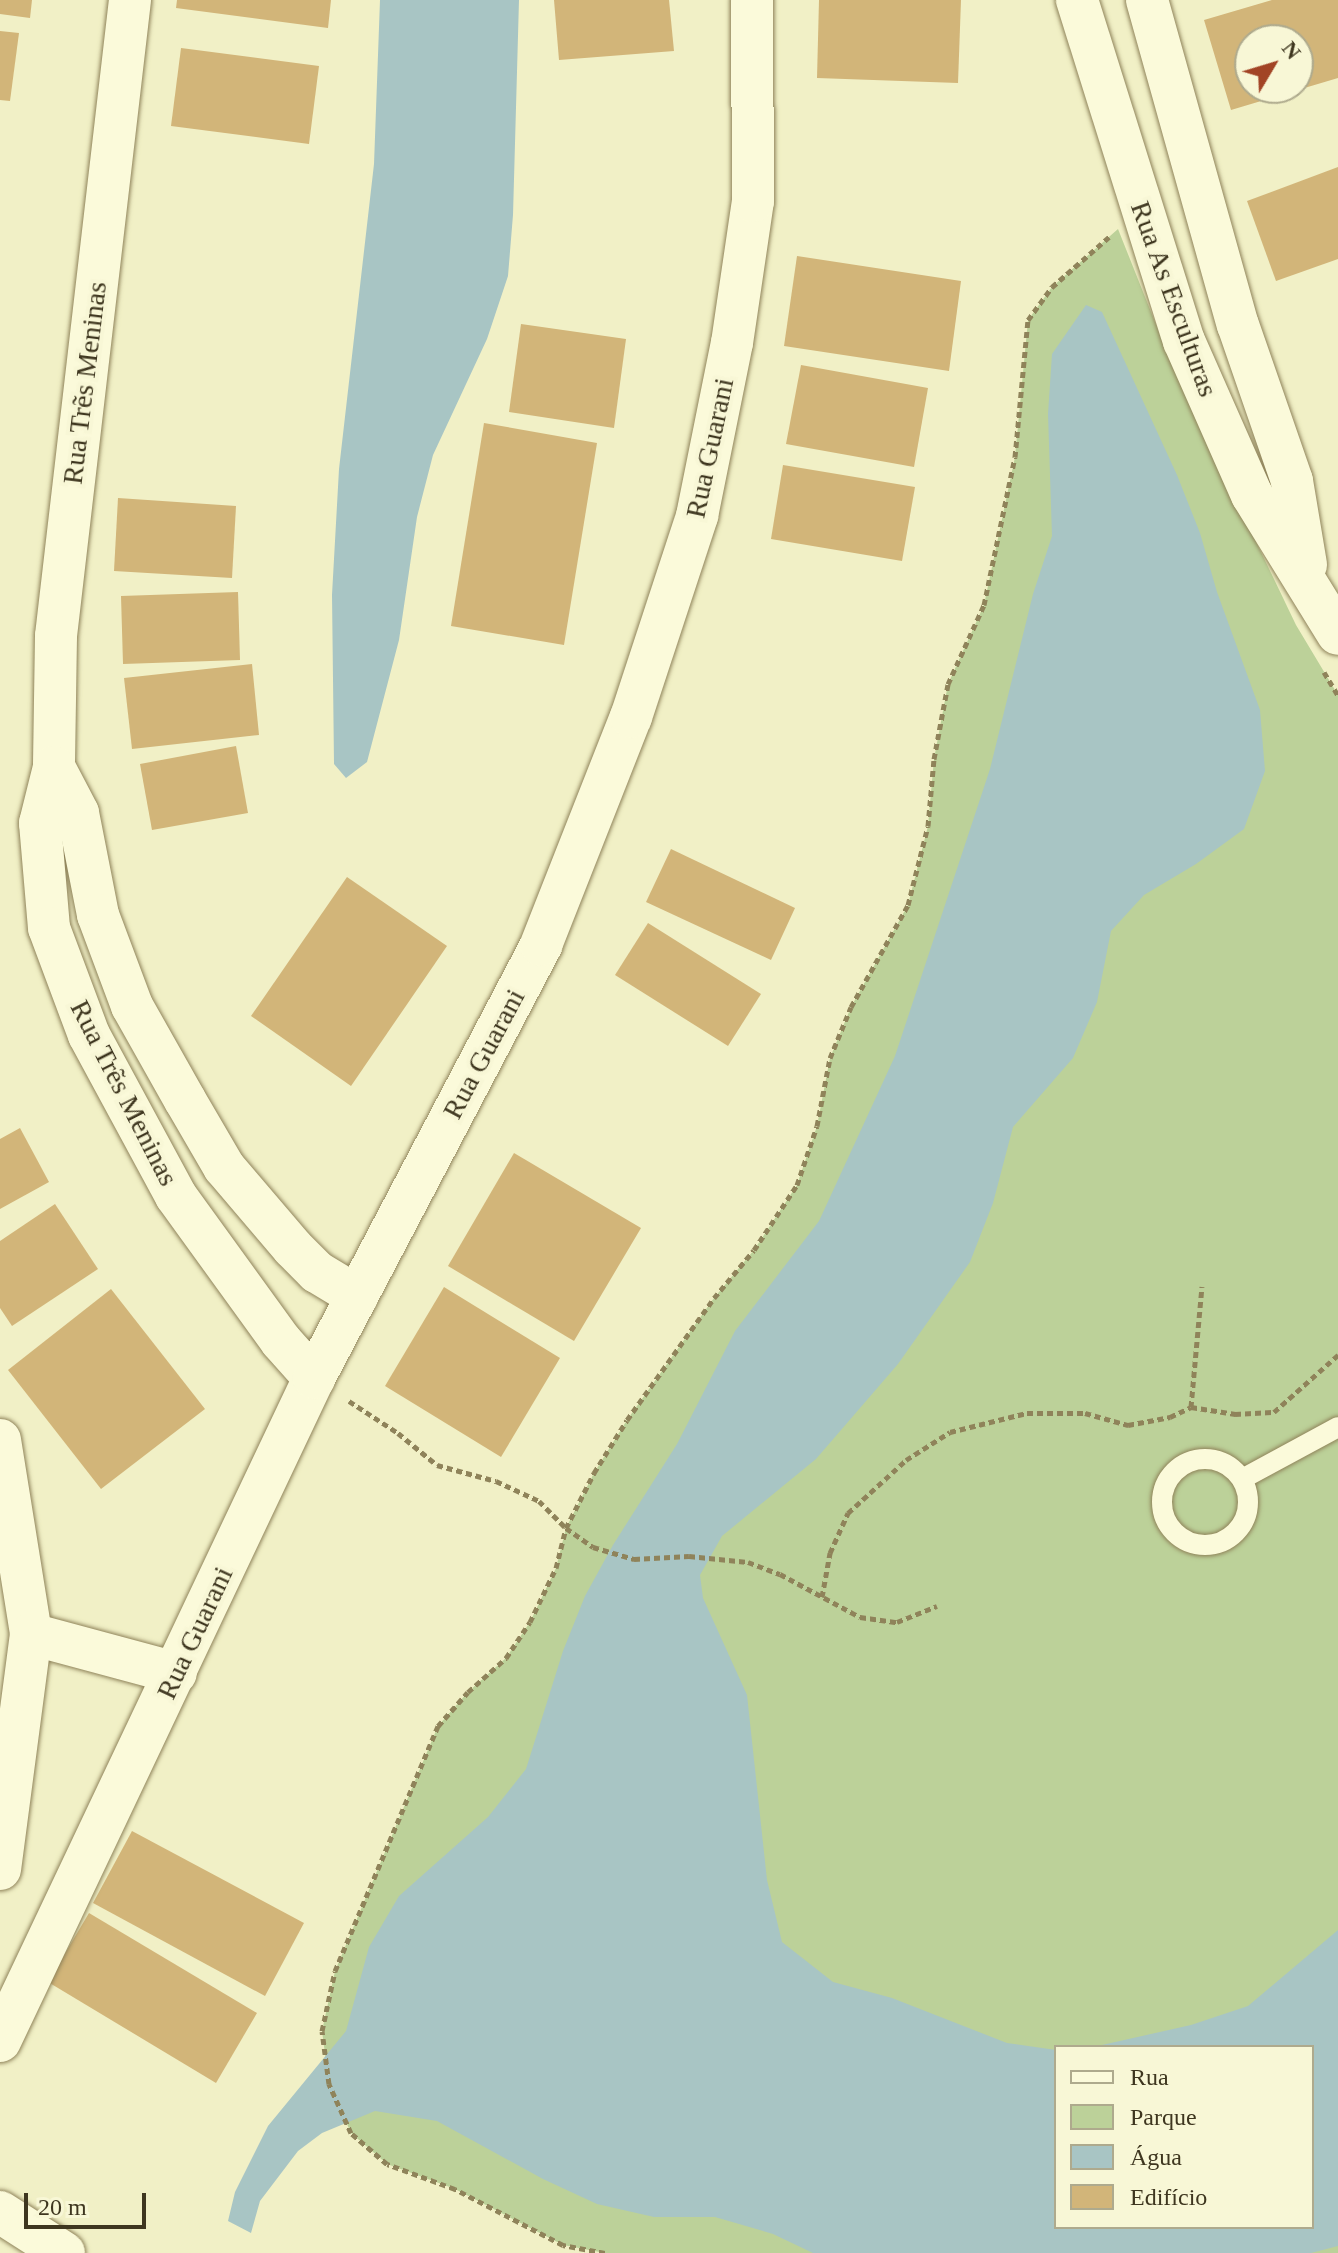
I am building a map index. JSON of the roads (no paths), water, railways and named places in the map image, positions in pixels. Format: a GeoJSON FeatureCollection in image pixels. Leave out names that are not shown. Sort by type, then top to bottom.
{"type":"FeatureCollection","features":[{"type":"Feature","properties":{"kind":"street","name":"Rua Trẽs Meninas"},"geometry":{"type":"LineString","coordinates":[[130,0],[56,636],[54,767],[40,823],[49,928],[89,1035],[176,1196],[281,1341],[314,1378]]}},
{"type":"Feature","properties":{"kind":"street","name":"Rua Guarani"},"geometry":{"type":"LineString","coordinates":[[0,2041],[314,1378],[541,945],[631,717],[697,516],[732,343],[753,201],[752,0]]}},
{"type":"Feature","properties":{"kind":"street","name":"Rua As Esculturas"},"geometry":{"type":"LineString","coordinates":[[1077,0],[1184,341],[1252,495],[1309,582],[1338,634]]}},
{"type":"Feature","properties":{"kind":"street","name":"Rua As Esculturas"},"geometry":{"type":"LineString","coordinates":[[1147,0],[1238,325],[1292,481],[1309,582]]}},
{"type":"Feature","properties":{"kind":"street","name":"Rua Trẽs Meninas"},"geometry":{"type":"LineString","coordinates":[[54,767],[78,813],[98,915],[132,1006],[185,1100],[224,1167],[293,1248],[317,1272],[357,1296]]}},
{"type":"Feature","properties":{"kind":"street"},"geometry":{"type":"LineString","coordinates":[[0,1440],[31,1634],[0,1869]]}},
{"type":"Feature","properties":{"kind":"street"},"geometry":{"type":"LineString","coordinates":[[31,1634],[176,1673]]}},
{"type":"Feature","properties":{"kind":"street"},"geometry":{"type":"LineString","coordinates":[[0,2212],[64,2253]]}},
{"type":"Feature","properties":{"kind":"lane"},"geometry":{"type":"LineString","coordinates":[[1242,1479],[1338,1427]]}},
{"type":"Feature","properties":{"kind":"lane"},"geometry":{"type":"LineString","coordinates":[[1201,1458],[1217,1459],[1231,1467],[1242,1479],[1248,1495],[1248,1511],[1232,1536],[1219,1543],[1191,1542],[1178,1536],[1169,1525],[1163,1512],[1166,1483],[1185,1463],[1201,1458]]}},
{"type":"Feature","properties":{"kind":"water"},"geometry":{"type":"Polygon","coordinates":[[[380,0],[519,0],[513,215],[508,276],[487,339],[433,455],[417,517],[399,640],[367,762],[346,778],[334,764],[332,595],[339,469],[374,164],[380,0]]]}},
{"type":"Feature","properties":{"kind":"water"},"geometry":{"type":"Polygon","coordinates":[[[1086,305],[1102,312],[1177,475],[1200,533],[1217,592],[1260,710],[1265,771],[1244,829],[1196,864],[1144,895],[1111,931],[1097,1002],[1073,1058],[1013,1127],[993,1203],[970,1262],[898,1364],[816,1459],[722,1536],[700,1575],[703,1598],[747,1695],[767,1880],[782,1942],[833,1982],[892,1998],[1007,2043],[1054,2050],[1054,2229],[1314,2229],[1314,2045],[1102,2045],[1191,2025],[1248,2006],[1338,1930],[1338,2246],[1311,2253],[813,2253],[773,2234],[715,2217],[654,2217],[597,2204],[543,2179],[437,2121],[375,2111],[322,2133],[298,2151],[260,2201],[251,2233],[228,2221],[235,2192],[268,2126],[346,2031],[369,1947],[399,1896],[488,1817],[526,1769],[563,1651],[585,1596],[613,1545],[677,1444],[735,1331],[819,1221],[895,1056],[990,769],[1033,594],[1052,536],[1048,414],[1052,354],[1086,305]]]}}]}
